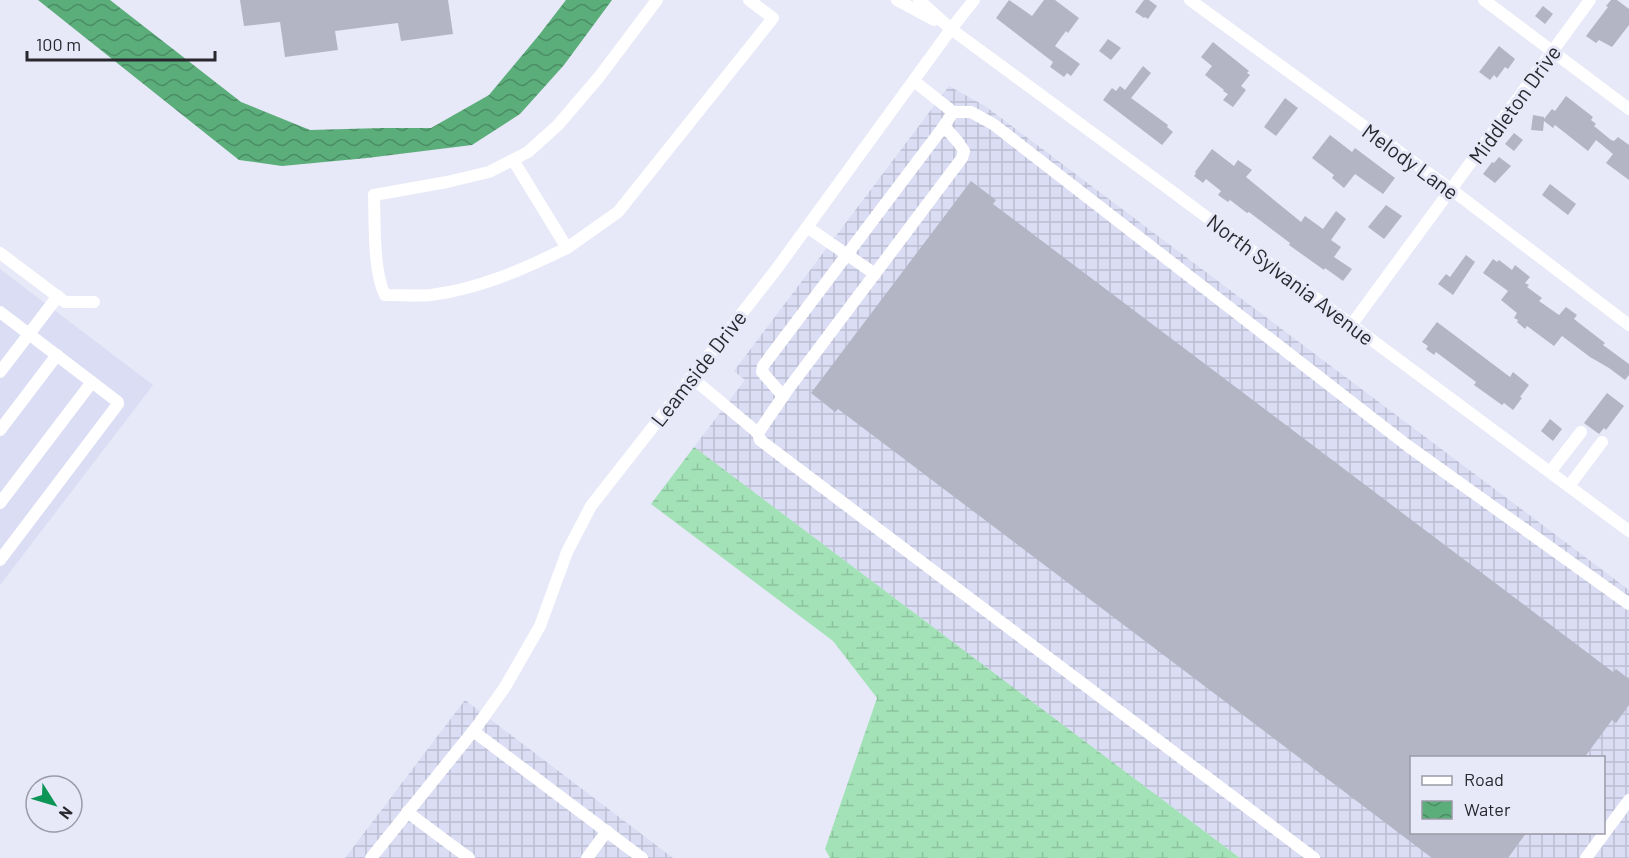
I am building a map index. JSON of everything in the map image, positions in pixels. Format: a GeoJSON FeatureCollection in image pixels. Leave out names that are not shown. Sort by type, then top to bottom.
{"type":"FeatureCollection","features":[{"type":"Feature","properties":{"kind":"street"},"geometry":{"type":"LineString","coordinates":[[657,0],[604,71],[558,125],[528,152],[489,172],[374,195],[377,264],[385,296],[431,295],[468,288],[524,269],[567,248],[618,212],[773,18],[748,0]]}},
{"type":"Feature","properties":{"kind":"street","name":"North Sylvania Avenue"},"geometry":{"type":"LineString","coordinates":[[897,0],[951,29]]}},
{"type":"Feature","properties":{"kind":"street","name":"North Sylvania Avenue"},"geometry":{"type":"LineString","coordinates":[[919,0],[951,29],[1629,531]]}},
{"type":"Feature","properties":{"kind":"street","name":"Leamside Drive"},"geometry":{"type":"LineString","coordinates":[[371,858],[505,687],[540,626],[567,552],[591,506],[775,271],[974,0]]}},
{"type":"Feature","properties":{"kind":"street","name":"Melody Lane"},"geometry":{"type":"LineString","coordinates":[[1190,0],[1452,190],[1629,325]]}},
{"type":"Feature","properties":{"kind":"street"},"geometry":{"type":"LineString","coordinates":[[1484,0],[1629,109]]}},
{"type":"Feature","properties":{"kind":"street","name":"Middleton Drive"},"geometry":{"type":"LineString","coordinates":[[1352,324],[1590,0]]}},
{"type":"Feature","properties":{"kind":"street"},"geometry":{"type":"LineString","coordinates":[[914,81],[953,112],[971,112],[993,124],[1408,446],[1629,604]]}},
{"type":"Feature","properties":{"kind":"street"},"geometry":{"type":"LineString","coordinates":[[783,396],[762,372],[763,366],[953,112]]}},
{"type":"Feature","properties":{"kind":"street"},"geometry":{"type":"LineString","coordinates":[[758,433],[783,396],[962,158],[964,151],[944,126]]}},
{"type":"Feature","properties":{"kind":"street"},"geometry":{"type":"LineString","coordinates":[[513,159],[567,248]]}},
{"type":"Feature","properties":{"kind":"street"},"geometry":{"type":"LineString","coordinates":[[807,226],[875,274]]}},
{"type":"Feature","properties":{"kind":"street"},"geometry":{"type":"LineString","coordinates":[[0,253],[65,302],[94,302]]}},
{"type":"Feature","properties":{"kind":"street"},"geometry":{"type":"LineString","coordinates":[[2,363],[29,333],[57,296]]}},
{"type":"Feature","properties":{"kind":"street"},"geometry":{"type":"LineString","coordinates":[[0,312],[117,400],[118,405],[0,560]]}},
{"type":"Feature","properties":{"kind":"street"},"geometry":{"type":"LineString","coordinates":[[0,430],[57,355]]}},
{"type":"Feature","properties":{"kind":"street"},"geometry":{"type":"LineString","coordinates":[[691,377],[758,433],[759,440],[1314,858]]}},
{"type":"Feature","properties":{"kind":"street"},"geometry":{"type":"LineString","coordinates":[[0,503],[92,382]]}},
{"type":"Feature","properties":{"kind":"street"},"geometry":{"type":"LineString","coordinates":[[1550,472],[1581,432]]}},
{"type":"Feature","properties":{"kind":"street"},"geometry":{"type":"LineString","coordinates":[[1569,486],[1602,442]]}},
{"type":"Feature","properties":{"kind":"street"},"geometry":{"type":"LineString","coordinates":[[475,728],[642,858]]}},
{"type":"Feature","properties":{"kind":"street"},"geometry":{"type":"LineString","coordinates":[[1605,832],[1629,800]]}},
{"type":"Feature","properties":{"kind":"street"},"geometry":{"type":"LineString","coordinates":[[407,812],[469,858]]}},
{"type":"Feature","properties":{"kind":"street"},"geometry":{"type":"LineString","coordinates":[[587,858],[607,831]]}},
{"type":"Feature","properties":{"kind":"street"},"geometry":{"type":"LineString","coordinates":[[1586,858],[1604,834]]}},
{"type":"Feature","properties":{"kind":"shaded area"},"geometry":{"type":"Polygon","coordinates":[[[949,86],[985,106],[1629,590],[1629,858],[1240,858],[694,447],[745,380],[734,371],[949,86]]]}},
{"type":"Feature","properties":{"kind":"shaded area"},"geometry":{"type":"Polygon","coordinates":[[[0,269],[153,385],[0,585],[0,269]]]}},
{"type":"Feature","properties":{"kind":"shaded area"},"geometry":{"type":"Polygon","coordinates":[[[465,700],[673,858],[345,858],[465,700]]]}},
{"type":"Feature","properties":{"kind":"green space"},"geometry":{"type":"Polygon","coordinates":[[[694,447],[1240,858],[830,858],[825,849],[877,698],[833,641],[651,504],[694,447]]]}},
{"type":"Feature","properties":{"kind":"water"},"geometry":{"type":"Polygon","coordinates":[[[38,0],[110,0],[241,102],[310,130],[431,128],[489,95],[566,0],[612,0],[564,65],[520,114],[472,145],[282,166],[239,160],[38,0]]]}},
{"type":"Feature","properties":{"kind":"building"},"geometry":{"type":"Polygon","coordinates":[[[240,0],[448,0],[453,34],[401,41],[398,23],[335,31],[338,50],[285,57],[280,22],[244,26],[240,0]]]}},
{"type":"Feature","properties":{"kind":"building"},"geometry":{"type":"Polygon","coordinates":[[[1009,0],[1032,16],[1044,0],[1055,0],[1079,18],[1055,46],[1080,64],[1071,76],[1067,73],[1064,77],[1050,67],[1053,62],[996,18],[1009,0]]]}},
{"type":"Feature","properties":{"kind":"building"},"geometry":{"type":"Polygon","coordinates":[[[1144,0],[1149,0],[1157,6],[1148,19],[1135,12],[1144,0]]]}},
{"type":"Feature","properties":{"kind":"building"},"geometry":{"type":"Polygon","coordinates":[[[1611,0],[1617,0],[1629,9],[1629,25],[1612,47],[1599,40],[1596,43],[1586,36],[1611,0]]]}},
{"type":"Feature","properties":{"kind":"building"},"geometry":{"type":"Polygon","coordinates":[[[1543,6],[1553,14],[1545,24],[1535,16],[1543,6]]]}},
{"type":"Feature","properties":{"kind":"building"},"geometry":{"type":"Polygon","coordinates":[[[1108,39],[1121,48],[1111,60],[1099,51],[1108,39]]]}},
{"type":"Feature","properties":{"kind":"building"},"geometry":{"type":"Polygon","coordinates":[[[1213,42],[1249,71],[1247,73],[1250,75],[1241,86],[1246,90],[1233,107],[1223,100],[1228,94],[1205,75],[1212,66],[1201,57],[1213,42]]]}},
{"type":"Feature","properties":{"kind":"building"},"geometry":{"type":"Polygon","coordinates":[[[1499,46],[1515,59],[1508,69],[1505,67],[1497,78],[1494,75],[1490,80],[1479,72],[1499,46]]]}},
{"type":"Feature","properties":{"kind":"building"},"geometry":{"type":"Polygon","coordinates":[[[1143,66],[1151,73],[1131,98],[1168,125],[1167,127],[1173,132],[1162,145],[1103,100],[1112,88],[1116,91],[1120,86],[1125,90],[1143,66]]]}},
{"type":"Feature","properties":{"kind":"building"},"geometry":{"type":"Polygon","coordinates":[[[1566,96],[1593,117],[1591,120],[1596,124],[1594,126],[1611,140],[1614,141],[1618,137],[1629,145],[1629,180],[1606,163],[1613,154],[1596,140],[1588,151],[1555,125],[1553,128],[1544,121],[1543,131],[1531,130],[1533,115],[1544,117],[1544,119],[1552,109],[1555,111],[1566,96]]]}},
{"type":"Feature","properties":{"kind":"building"},"geometry":{"type":"Polygon","coordinates":[[[1285,98],[1298,108],[1276,136],[1264,127],[1285,98]]]}},
{"type":"Feature","properties":{"kind":"building"},"geometry":{"type":"Polygon","coordinates":[[[1514,133],[1523,140],[1514,151],[1505,144],[1514,133]]]}},
{"type":"Feature","properties":{"kind":"building"},"geometry":{"type":"Polygon","coordinates":[[[1330,135],[1352,152],[1355,148],[1395,178],[1383,194],[1355,174],[1344,188],[1332,178],[1334,175],[1312,158],[1330,135]]]}},
{"type":"Feature","properties":{"kind":"building"},"geometry":{"type":"Polygon","coordinates":[[[1212,149],[1234,166],[1238,160],[1252,170],[1246,177],[1301,222],[1305,216],[1323,229],[1336,211],[1346,219],[1331,240],[1341,247],[1334,257],[1352,269],[1343,281],[1289,245],[1290,243],[1249,212],[1247,213],[1230,200],[1228,202],[1218,195],[1221,191],[1206,179],[1203,183],[1194,176],[1212,149]]]}},
{"type":"Feature","properties":{"kind":"building"},"geometry":{"type":"Polygon","coordinates":[[[1499,157],[1511,166],[1495,183],[1483,174],[1499,157]]]}},
{"type":"Feature","properties":{"kind":"building"},"geometry":{"type":"Polygon","coordinates":[[[971,181],[996,200],[993,204],[1613,672],[1616,669],[1629,679],[1629,705],[1616,723],[1612,720],[1585,756],[1410,756],[1410,834],[1526,834],[1508,858],[1432,858],[838,409],[835,412],[811,393],[971,181]]]}},
{"type":"Feature","properties":{"kind":"building"},"geometry":{"type":"Polygon","coordinates":[[[1550,184],[1576,204],[1568,215],[1542,195],[1550,184]]]}},
{"type":"Feature","properties":{"kind":"building"},"geometry":{"type":"Polygon","coordinates":[[[1386,205],[1402,216],[1384,239],[1368,227],[1386,205]]]}},
{"type":"Feature","properties":{"kind":"building"},"geometry":{"type":"Polygon","coordinates":[[[1466,255],[1475,262],[1453,295],[1438,284],[1446,274],[1450,277],[1466,255]]]}},
{"type":"Feature","properties":{"kind":"building"},"geometry":{"type":"Polygon","coordinates":[[[1493,259],[1497,262],[1499,260],[1512,270],[1515,265],[1530,277],[1525,283],[1529,285],[1527,287],[1542,298],[1539,301],[1559,315],[1566,307],[1577,315],[1574,319],[1629,364],[1629,375],[1625,380],[1562,336],[1554,346],[1527,326],[1525,329],[1517,322],[1518,320],[1514,318],[1517,313],[1501,300],[1508,291],[1483,273],[1493,259]]]}},
{"type":"Feature","properties":{"kind":"building"},"geometry":{"type":"Polygon","coordinates":[[[1437,322],[1510,377],[1513,372],[1529,385],[1513,410],[1474,385],[1476,382],[1436,352],[1434,355],[1426,349],[1428,346],[1422,342],[1437,322]]]}},
{"type":"Feature","properties":{"kind":"building"},"geometry":{"type":"Polygon","coordinates":[[[1607,393],[1624,406],[1606,430],[1604,428],[1599,434],[1584,423],[1607,393]]]}},
{"type":"Feature","properties":{"kind":"building"},"geometry":{"type":"Polygon","coordinates":[[[1550,419],[1562,429],[1553,441],[1541,431],[1550,419]]]}}]}
